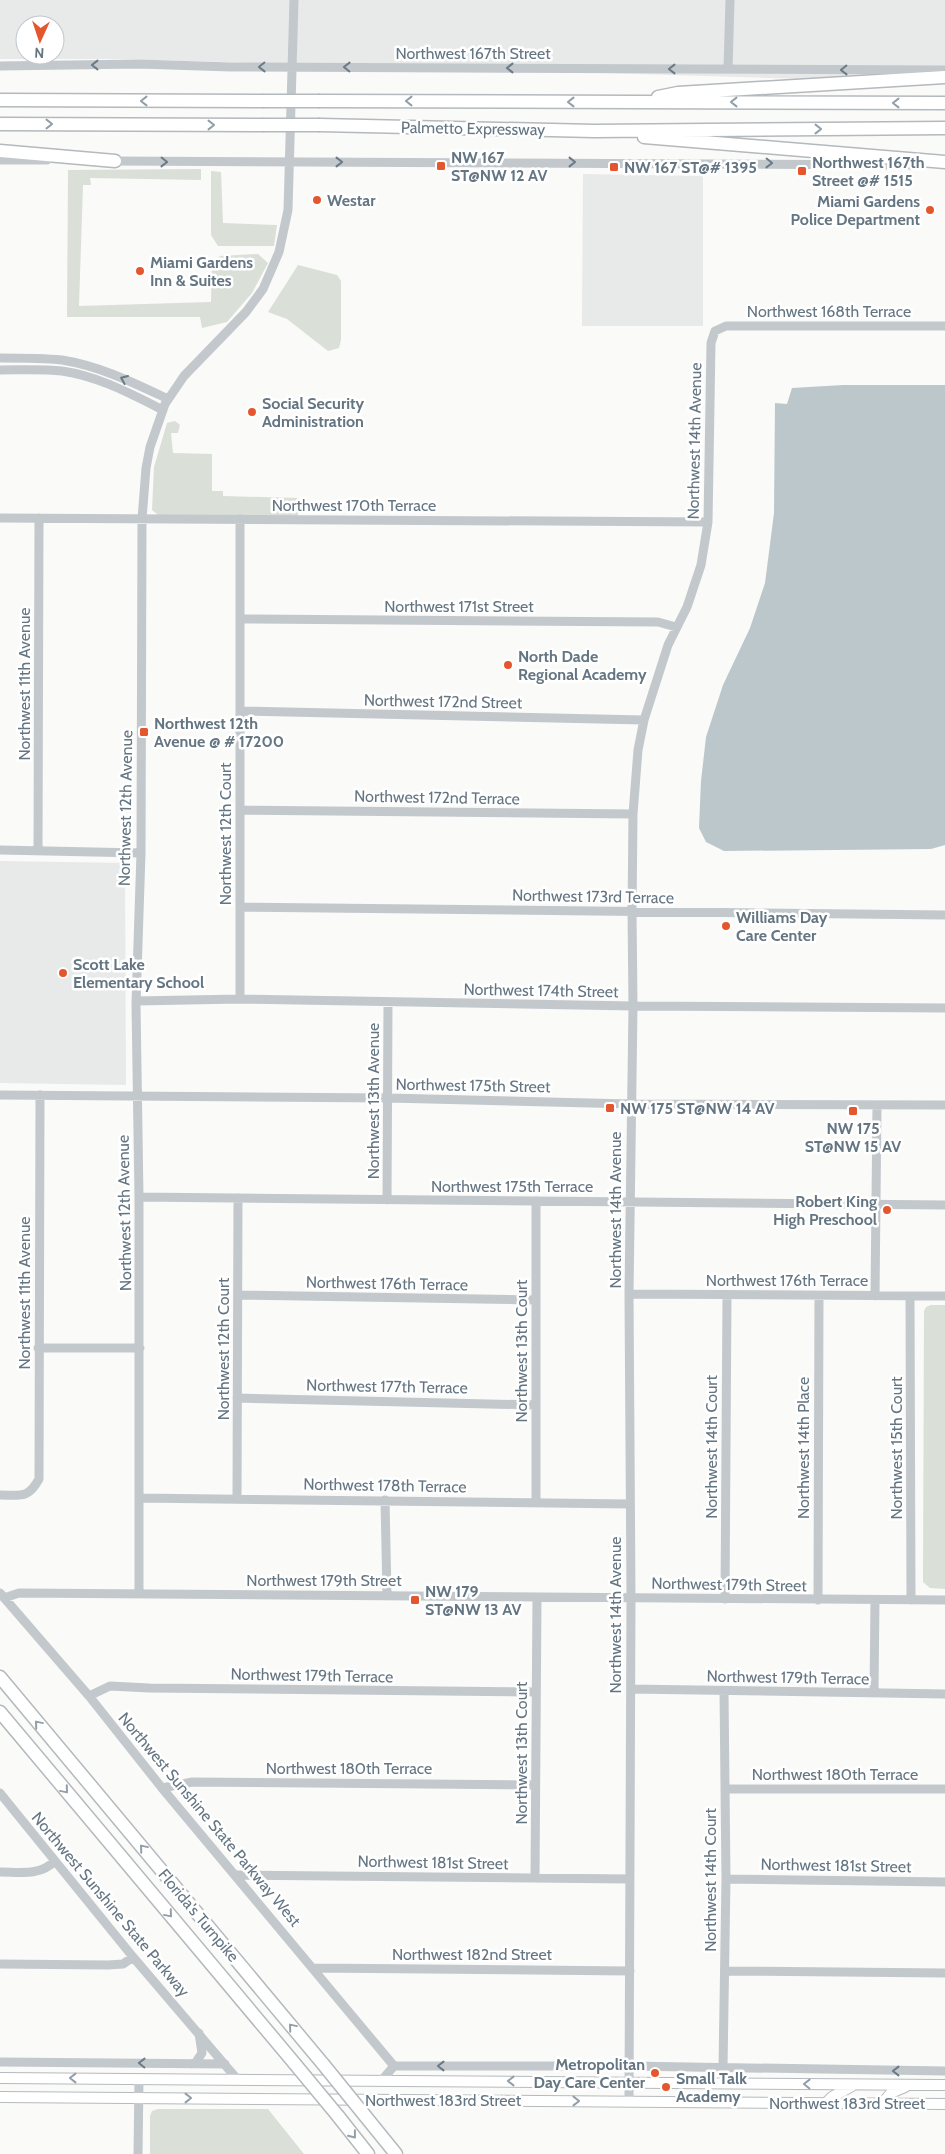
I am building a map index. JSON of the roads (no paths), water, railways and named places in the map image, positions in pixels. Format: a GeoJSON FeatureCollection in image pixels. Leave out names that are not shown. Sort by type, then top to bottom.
{"type":"FeatureCollection","features":[{"type":"Feature","properties":{"kind":"highway"},"geometry":{"type":"LineString","coordinates":[[638,102],[678,93],[945,77]]}},
{"type":"Feature","properties":{"kind":"highway"},"geometry":{"type":"LineString","coordinates":[[0,93],[54,100]]}},
{"type":"Feature","properties":{"kind":"highway","name":"Palmetto Expressway"},"geometry":{"type":"LineString","coordinates":[[0,100],[945,103]]}},
{"type":"Feature","properties":{"kind":"highway","name":"Palmetto Expressway"},"geometry":{"type":"LineString","coordinates":[[0,124],[320,125],[594,130],[945,128]]}},
{"type":"Feature","properties":{"kind":"highway"},"geometry":{"type":"LineString","coordinates":[[594,130],[738,146],[945,163]]}},
{"type":"Feature","properties":{"kind":"highway"},"geometry":{"type":"LineString","coordinates":[[0,151],[116,161]]}},
{"type":"Feature","properties":{"kind":"highway","name":"Florida's Turnpike"},"geometry":{"type":"LineString","coordinates":[[0,1677],[396,2154]]}},
{"type":"Feature","properties":{"kind":"highway","name":"Florida's Turnpike"},"geometry":{"type":"LineString","coordinates":[[0,1712],[368,2154]]}},
{"type":"Feature","properties":{"kind":"main road","name":"Northwest 183rd Street"},"geometry":{"type":"LineString","coordinates":[[0,2078],[945,2085]]}},
{"type":"Feature","properties":{"kind":"main road"},"geometry":{"type":"LineString","coordinates":[[826,2103],[832,2096],[856,2084]]}},
{"type":"Feature","properties":{"kind":"main road"},"geometry":{"type":"LineString","coordinates":[[882,2104],[891,2093],[911,2085]]}},
{"type":"Feature","properties":{"kind":"main road","name":"Northwest 183rd Street"},"geometry":{"type":"LineString","coordinates":[[0,2096],[945,2104]]}},
{"type":"Feature","properties":{"kind":"street"},"geometry":{"type":"LineString","coordinates":[[293,66],[294,0]]}},
{"type":"Feature","properties":{"kind":"street"},"geometry":{"type":"LineString","coordinates":[[728,69],[730,0]]}},
{"type":"Feature","properties":{"kind":"street","name":"Northwest 167th Street"},"geometry":{"type":"LineString","coordinates":[[0,66],[139,64],[231,67],[945,70]]}},
{"type":"Feature","properties":{"kind":"street","name":"Northwest 12th Avenue"},"geometry":{"type":"LineString","coordinates":[[139,1593],[140,1348],[136,1001],[141,852],[142,519],[146,468],[150,447],[168,399],[184,376],[246,312],[263,289],[279,252],[287,224],[293,66]]}},
{"type":"Feature","properties":{"kind":"street"},"geometry":{"type":"LineString","coordinates":[[0,160],[290,163],[709,163],[898,166],[945,163]]}},
{"type":"Feature","properties":{"kind":"street","name":"Northwest 168th Terrace"},"geometry":{"type":"LineString","coordinates":[[715,331],[726,326],[945,326]]}},
{"type":"Feature","properties":{"kind":"street","name":"Northwest 14th Avenue"},"geometry":{"type":"LineString","coordinates":[[629,2101],[631,1597],[629,1294],[633,1006],[633,814],[638,750],[644,720],[654,684],[676,627],[687,607],[701,565],[708,522],[711,343],[715,331]]}},
{"type":"Feature","properties":{"kind":"street"},"geometry":{"type":"LineString","coordinates":[[0,358],[63,360],[122,377],[168,399]]}},
{"type":"Feature","properties":{"kind":"street"},"geometry":{"type":"LineString","coordinates":[[63,360],[63,372]]}},
{"type":"Feature","properties":{"kind":"street"},"geometry":{"type":"LineString","coordinates":[[0,370],[63,372],[106,383],[163,410]]}},
{"type":"Feature","properties":{"kind":"street","name":"Northwest 170th Terrace"},"geometry":{"type":"LineString","coordinates":[[0,518],[708,522]]}},
{"type":"Feature","properties":{"kind":"street","name":"Northwest 11th Avenue"},"geometry":{"type":"LineString","coordinates":[[38,850],[40,518]]}},
{"type":"Feature","properties":{"kind":"street","name":"Northwest 12th Court"},"geometry":{"type":"LineString","coordinates":[[240,519],[240,999]]}},
{"type":"Feature","properties":{"kind":"street","name":"Northwest 171st Street"},"geometry":{"type":"LineString","coordinates":[[240,619],[658,622],[676,627]]}},
{"type":"Feature","properties":{"kind":"street","name":"Northwest 172nd Street"},"geometry":{"type":"LineString","coordinates":[[241,712],[644,720]]}},
{"type":"Feature","properties":{"kind":"street","name":"Northwest 172nd Terrace"},"geometry":{"type":"LineString","coordinates":[[240,810],[633,814]]}},
{"type":"Feature","properties":{"kind":"street"},"geometry":{"type":"LineString","coordinates":[[0,850],[141,852]]}},
{"type":"Feature","properties":{"kind":"street","name":"Northwest 173rd Terrace"},"geometry":{"type":"LineString","coordinates":[[240,907],[945,915]]}},
{"type":"Feature","properties":{"kind":"street","name":"Northwest 174th Street"},"geometry":{"type":"LineString","coordinates":[[136,1001],[240,999],[388,1003],[945,1008]]}},
{"type":"Feature","properties":{"kind":"street","name":"Northwest 13th Avenue"},"geometry":{"type":"LineString","coordinates":[[387,1200],[388,1003]]}},
{"type":"Feature","properties":{"kind":"street","name":"Northwest 175th Street"},"geometry":{"type":"LineString","coordinates":[[0,1095],[388,1098],[631,1104],[945,1105]]}},
{"type":"Feature","properties":{"kind":"street","name":"Northwest 11th Avenue"},"geometry":{"type":"LineString","coordinates":[[0,1495],[22,1495],[32,1490],[39,1479],[40,1095]]}},
{"type":"Feature","properties":{"kind":"street"},"geometry":{"type":"LineString","coordinates":[[875,1296],[877,1105]]}},
{"type":"Feature","properties":{"kind":"street","name":"Northwest 175th Terrace"},"geometry":{"type":"LineString","coordinates":[[139,1197],[945,1204]]}},
{"type":"Feature","properties":{"kind":"street","name":"Northwest 12th Court"},"geometry":{"type":"LineString","coordinates":[[237,1500],[238,1198]]}},
{"type":"Feature","properties":{"kind":"street","name":"Northwest 13th Court"},"geometry":{"type":"LineString","coordinates":[[536,1201],[536,1502]]}},
{"type":"Feature","properties":{"kind":"street","name":"Northwest 176th Terrace"},"geometry":{"type":"LineString","coordinates":[[629,1294],[945,1296]]}},
{"type":"Feature","properties":{"kind":"street","name":"Northwest 14th Court"},"geometry":{"type":"LineString","coordinates":[[725,1599],[727,1295]]}},
{"type":"Feature","properties":{"kind":"street","name":"Northwest 176th Terrace"},"geometry":{"type":"LineString","coordinates":[[238,1296],[536,1300]]}},
{"type":"Feature","properties":{"kind":"street","name":"Northwest 14th Place"},"geometry":{"type":"LineString","coordinates":[[818,1600],[819,1296]]}},
{"type":"Feature","properties":{"kind":"street","name":"Northwest 15th Court"},"geometry":{"type":"LineString","coordinates":[[910,1296],[911,1600]]}},
{"type":"Feature","properties":{"kind":"street"},"geometry":{"type":"LineString","coordinates":[[38,1348],[140,1348]]}},
{"type":"Feature","properties":{"kind":"street","name":"Northwest 177th Terrace"},"geometry":{"type":"LineString","coordinates":[[237,1398],[536,1405]]}},
{"type":"Feature","properties":{"kind":"street","name":"Northwest 178th Terrace"},"geometry":{"type":"LineString","coordinates":[[139,1498],[630,1504]]}},
{"type":"Feature","properties":{"kind":"street"},"geometry":{"type":"LineString","coordinates":[[386,1500],[387,1595]]}},
{"type":"Feature","properties":{"kind":"street","name":"Northwest 179th Street"},"geometry":{"type":"LineString","coordinates":[[2,1596],[19,1593],[139,1593],[537,1598],[945,1600]]}},
{"type":"Feature","properties":{"kind":"street","name":"Northwest Sunshine State Parkway West"},"geometry":{"type":"LineString","coordinates":[[2,1596],[89,1696],[162,1788],[394,2066]]}},
{"type":"Feature","properties":{"kind":"street","name":"Northwest 13th Court"},"geometry":{"type":"LineString","coordinates":[[535,1878],[537,1598]]}},
{"type":"Feature","properties":{"kind":"street"},"geometry":{"type":"LineString","coordinates":[[874,1693],[875,1600]]}},
{"type":"Feature","properties":{"kind":"street","name":"Northwest 179th Terrace"},"geometry":{"type":"LineString","coordinates":[[89,1696],[110,1686],[536,1692]]}},
{"type":"Feature","properties":{"kind":"street","name":"Northwest 179th Terrace"},"geometry":{"type":"LineString","coordinates":[[630,1689],[945,1694]]}},
{"type":"Feature","properties":{"kind":"street","name":"Northwest 14th Court"},"geometry":{"type":"LineString","coordinates":[[723,2068],[726,1879],[724,1691]]}},
{"type":"Feature","properties":{"kind":"street","name":"Northwest 180th Terrace"},"geometry":{"type":"LineString","coordinates":[[162,1788],[192,1782],[535,1784]]}},
{"type":"Feature","properties":{"kind":"street","name":"Northwest 180th Terrace"},"geometry":{"type":"LineString","coordinates":[[725,1789],[945,1789]]}},
{"type":"Feature","properties":{"kind":"street","name":"Northwest Sunshine State Parkway"},"geometry":{"type":"LineString","coordinates":[[0,1793],[133,1957],[199,2032],[237,2079]]}},
{"type":"Feature","properties":{"kind":"street"},"geometry":{"type":"LineString","coordinates":[[0,1872],[40,1871],[47,1869],[55,1861]]}},
{"type":"Feature","properties":{"kind":"street","name":"Northwest 181st Street"},"geometry":{"type":"LineString","coordinates":[[236,1875],[630,1879]]}},
{"type":"Feature","properties":{"kind":"street","name":"Northwest 181st Street"},"geometry":{"type":"LineString","coordinates":[[726,1879],[945,1882]]}},
{"type":"Feature","properties":{"kind":"street"},"geometry":{"type":"LineString","coordinates":[[0,1964],[108,1965],[123,1964],[133,1957]]}},
{"type":"Feature","properties":{"kind":"street","name":"Northwest 182nd Street"},"geometry":{"type":"LineString","coordinates":[[314,1968],[630,1970]]}},
{"type":"Feature","properties":{"kind":"street"},"geometry":{"type":"LineString","coordinates":[[725,1971],[945,1973]]}},
{"type":"Feature","properties":{"kind":"street"},"geometry":{"type":"LineString","coordinates":[[192,2064],[196,2062],[202,2053],[199,2032]]}},
{"type":"Feature","properties":{"kind":"street"},"geometry":{"type":"LineString","coordinates":[[0,2062],[225,2064]]}},
{"type":"Feature","properties":{"kind":"street","name":"Northwest 183rd Street"},"geometry":{"type":"LineString","coordinates":[[382,2080],[394,2066],[629,2066],[945,2071]]}},
{"type":"Feature","properties":{"kind":"street"},"geometry":{"type":"LineString","coordinates":[[138,2154],[140,2079]]}},
{"type":"Feature","properties":{"kind":"place","name":"NW 167 ST@NW 12 AV"},"geometry":{"type":"Point","coordinates":[441,166]}},
{"type":"Feature","properties":{"kind":"place","name":"NW 167 ST@# 1395"},"geometry":{"type":"Point","coordinates":[614,167]}},
{"type":"Feature","properties":{"kind":"place","name":"Northwest 167th Street @# 1515"},"geometry":{"type":"Point","coordinates":[802,171]}},
{"type":"Feature","properties":{"kind":"place","name":"Westar"},"geometry":{"type":"Point","coordinates":[317,200]}},
{"type":"Feature","properties":{"kind":"place","name":"Miami Gardens Police Department"},"geometry":{"type":"Point","coordinates":[930,210]}},
{"type":"Feature","properties":{"kind":"place","name":"Miami Gardens Inn & Suites"},"geometry":{"type":"Point","coordinates":[140,271]}},
{"type":"Feature","properties":{"kind":"place","name":"Social Security Administration"},"geometry":{"type":"Point","coordinates":[252,412]}},
{"type":"Feature","properties":{"kind":"place","name":"North Dade Regional Academy"},"geometry":{"type":"Point","coordinates":[508,665]}},
{"type":"Feature","properties":{"kind":"place","name":"Northwest 12th Avenue @ # 17200"},"geometry":{"type":"Point","coordinates":[144,732]}},
{"type":"Feature","properties":{"kind":"place","name":"Williams Day Care Center"},"geometry":{"type":"Point","coordinates":[726,926]}},
{"type":"Feature","properties":{"kind":"place","name":"Scott Lake Elementary School"},"geometry":{"type":"Point","coordinates":[63,973]}},
{"type":"Feature","properties":{"kind":"place","name":"NW 175 ST@NW 14 AV"},"geometry":{"type":"Point","coordinates":[610,1108]}},
{"type":"Feature","properties":{"kind":"place","name":"NW 175 ST@NW 15 AV"},"geometry":{"type":"Point","coordinates":[853,1111]}},
{"type":"Feature","properties":{"kind":"place","name":"Robert King High Preschool"},"geometry":{"type":"Point","coordinates":[887,1210]}},
{"type":"Feature","properties":{"kind":"place","name":"NW 179 ST@NW 13 AV"},"geometry":{"type":"Point","coordinates":[415,1600]}},
{"type":"Feature","properties":{"kind":"place","name":"Metropolitan Day Care Center"},"geometry":{"type":"Point","coordinates":[655,2073]}},
{"type":"Feature","properties":{"kind":"place","name":"Small Talk Academy"},"geometry":{"type":"Point","coordinates":[666,2087]}}]}
